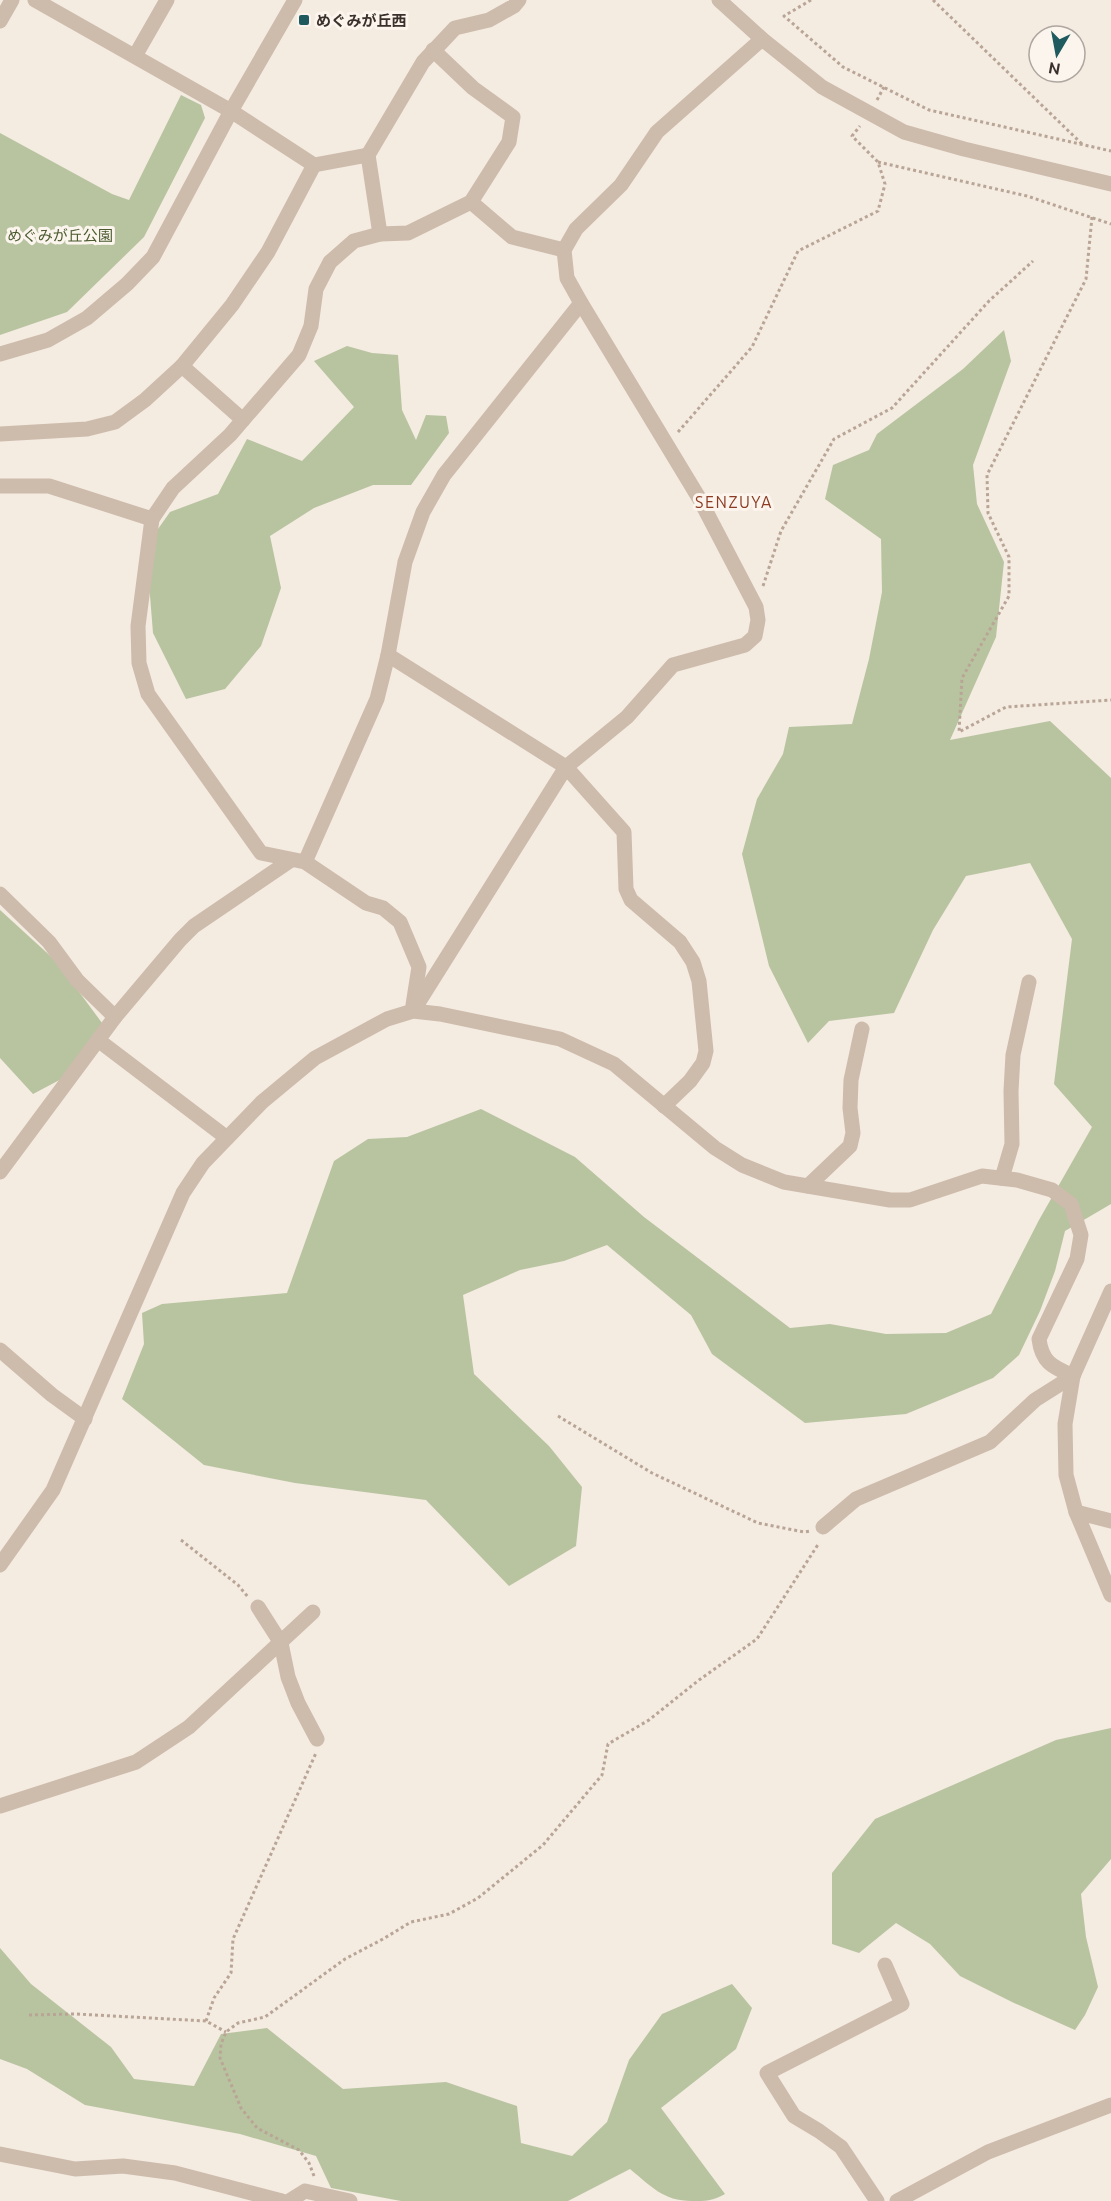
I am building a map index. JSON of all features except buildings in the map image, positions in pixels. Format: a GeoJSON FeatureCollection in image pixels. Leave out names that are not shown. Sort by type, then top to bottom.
{"type":"FeatureCollection","features":[{"type":"Feature","properties":{"kind":"street"},"geometry":{"type":"LineString","coordinates":[[0,21],[12,0]]}},
{"type":"Feature","properties":{"kind":"street"},"geometry":{"type":"LineString","coordinates":[[35,0],[231,111],[314,165],[368,155]]}},
{"type":"Feature","properties":{"kind":"street"},"geometry":{"type":"LineString","coordinates":[[135,56],[167,0]]}},
{"type":"Feature","properties":{"kind":"street"},"geometry":{"type":"LineString","coordinates":[[0,354],[48,340],[87,318],[134,278],[153,257],[231,111],[295,0]]}},
{"type":"Feature","properties":{"kind":"street"},"geometry":{"type":"LineString","coordinates":[[380,234],[368,155],[423,62],[455,28],[489,20],[514,6],[519,0]]}},
{"type":"Feature","properties":{"kind":"street"},"geometry":{"type":"LineString","coordinates":[[719,0],[762,39],[822,87],[904,132],[964,149],[1111,184]]}},
{"type":"Feature","properties":{"kind":"street"},"geometry":{"type":"LineString","coordinates":[[412,1011],[566,767],[627,717],[673,665],[744,645],[755,636],[758,620],[756,607],[699,498],[580,303],[567,278],[564,250],[576,230],[621,185],[657,132],[762,39]]}},
{"type":"Feature","properties":{"kind":"street"},"geometry":{"type":"LineString","coordinates":[[412,1011],[419,967],[400,922],[383,908],[366,903],[298,861],[261,853],[148,694],[139,663],[138,626],[152,519],[173,488],[230,435],[299,355],[311,326],[316,289],[330,262],[354,241],[380,234],[408,232],[471,202],[508,142],[513,117],[473,88],[433,50]]}},
{"type":"Feature","properties":{"kind":"street"},"geometry":{"type":"LineString","coordinates":[[0,434],[87,429],[115,422],[145,400],[182,366],[232,304],[268,252],[314,165]]}},
{"type":"Feature","properties":{"kind":"street"},"geometry":{"type":"LineString","coordinates":[[471,202],[513,237],[564,250]]}},
{"type":"Feature","properties":{"kind":"street"},"geometry":{"type":"LineString","coordinates":[[0,1172],[115,1017],[194,926],[298,861],[377,699],[388,655],[405,562],[423,512],[444,475],[580,303]]}},
{"type":"Feature","properties":{"kind":"street"},"geometry":{"type":"LineString","coordinates":[[182,366],[243,420]]}},
{"type":"Feature","properties":{"kind":"street"},"geometry":{"type":"LineString","coordinates":[[0,486],[49,486],[152,519]]}},
{"type":"Feature","properties":{"kind":"street"},"geometry":{"type":"LineString","coordinates":[[388,655],[566,767],[624,832],[626,890],[631,900],[680,942],[693,962],[699,981],[706,1051],[703,1063],[690,1081],[664,1106]]}},
{"type":"Feature","properties":{"kind":"street"},"geometry":{"type":"LineString","coordinates":[[0,894],[49,942],[77,980],[115,1017]]}},
{"type":"Feature","properties":{"kind":"street"},"geometry":{"type":"LineString","coordinates":[[1002,1178],[1012,1144],[1013,1055],[1029,982]]}},
{"type":"Feature","properties":{"kind":"street"},"geometry":{"type":"LineString","coordinates":[[0,1565],[53,1490],[183,1193],[203,1163],[262,1102],[315,1058],[387,1019],[412,1011],[440,1014],[560,1039],[614,1064],[716,1148],[742,1165],[784,1182],[890,1200],[910,1200],[982,1176],[1002,1178],[1052,1190],[1071,1204],[1081,1235],[1077,1259],[1039,1339],[1041,1353],[1051,1366],[1073,1376]]}},
{"type":"Feature","properties":{"kind":"street"},"geometry":{"type":"LineString","coordinates":[[808,1186],[850,1146],[853,1133],[850,1108],[851,1080],[862,1029]]}},
{"type":"Feature","properties":{"kind":"street"},"geometry":{"type":"LineString","coordinates":[[98,1040],[227,1138]]}},
{"type":"Feature","properties":{"kind":"street"},"geometry":{"type":"LineString","coordinates":[[1111,1292],[1106,1314],[1073,1376],[1065,1424],[1066,1475],[1076,1512],[1111,1595]]}},
{"type":"Feature","properties":{"kind":"street"},"geometry":{"type":"LineString","coordinates":[[0,1350],[52,1395],[85,1419]]}},
{"type":"Feature","properties":{"kind":"street"},"geometry":{"type":"LineString","coordinates":[[823,1527],[856,1499],[990,1442],[1035,1400],[1073,1376]]}},
{"type":"Feature","properties":{"kind":"street"},"geometry":{"type":"LineString","coordinates":[[1076,1512],[1111,1521]]}},
{"type":"Feature","properties":{"kind":"street"},"geometry":{"type":"LineString","coordinates":[[258,1607],[281,1643],[295,1694],[317,1739]]}},
{"type":"Feature","properties":{"kind":"street"},"geometry":{"type":"LineString","coordinates":[[0,1806],[135,1762],[189,1727],[313,1612]]}},
{"type":"Feature","properties":{"kind":"street"},"geometry":{"type":"LineString","coordinates":[[877,2201],[842,2147],[794,2116],[767,2073],[902,2004],[885,1965]]}},
{"type":"Feature","properties":{"kind":"street"},"geometry":{"type":"LineString","coordinates":[[897,2201],[988,2152],[1111,2105]]}},
{"type":"Feature","properties":{"kind":"street"},"geometry":{"type":"LineString","coordinates":[[0,2154],[75,2169],[123,2166],[175,2173],[282,2201]]}},
{"type":"Feature","properties":{"kind":"street"},"geometry":{"type":"LineString","coordinates":[[289,2201],[305,2191],[350,2201]]}},
{"type":"Feature","properties":{"kind":"path"},"geometry":{"type":"LineString","coordinates":[[811,0],[784,16],[843,67],[929,110],[1111,151]]}},
{"type":"Feature","properties":{"kind":"path"},"geometry":{"type":"LineString","coordinates":[[933,0],[1084,146]]}},
{"type":"Feature","properties":{"kind":"path"},"geometry":{"type":"LineString","coordinates":[[667,445],[752,347],[798,251],[878,211],[885,184],[878,162],[852,136],[871,113]]}},
{"type":"Feature","properties":{"kind":"path"},"geometry":{"type":"LineString","coordinates":[[878,162],[1027,196],[1111,224]]}},
{"type":"Feature","properties":{"kind":"path"},"geometry":{"type":"LineString","coordinates":[[1092,217],[1086,279],[987,475],[988,513],[1009,556],[1009,596],[962,678],[959,732],[1006,707],[1111,700]]}},
{"type":"Feature","properties":{"kind":"path"},"geometry":{"type":"LineString","coordinates":[[756,607],[781,531],[834,439],[892,408],[988,301],[1033,261]]}},
{"type":"Feature","properties":{"kind":"path"},"geometry":{"type":"LineString","coordinates":[[321,2195],[309,2163],[298,2150],[257,2127],[240,2108],[220,2058],[221,2044],[226,2032],[238,2023],[265,2017],[345,1959],[383,1940],[411,1922],[449,1914],[478,1898],[543,1845],[602,1775],[608,1744],[649,1720],[699,1680],[757,1639],[820,1542],[823,1527],[804,1532],[758,1523],[652,1473],[558,1416]]}},
{"type":"Feature","properties":{"kind":"path"},"geometry":{"type":"LineString","coordinates":[[181,1540],[238,1586],[258,1607]]}},
{"type":"Feature","properties":{"kind":"path"},"geometry":{"type":"LineString","coordinates":[[206,2021],[214,1998],[231,1973],[233,1939],[316,1754],[317,1739]]}},
{"type":"Feature","properties":{"kind":"path"},"geometry":{"type":"LineString","coordinates":[[28,2014],[76,2014],[206,2021],[226,2032]]}},
{"type":"Feature","properties":{"kind":"green space","name":"めぐみが丘公園"},"geometry":{"type":"Polygon","coordinates":[[[181,95],[201,105],[205,118],[144,237],[67,312],[0,335],[0,133],[112,194],[129,200],[181,95]]]}},
{"type":"Feature","properties":{"kind":"green space"},"geometry":{"type":"Polygon","coordinates":[[[1004,330],[1011,361],[973,465],[977,504],[1004,562],[996,637],[950,740],[1050,721],[1111,778],[1111,1204],[1065,1231],[1055,1271],[1040,1311],[1019,1355],[993,1378],[906,1414],[805,1423],[712,1354],[691,1315],[607,1245],[564,1261],[520,1270],[463,1295],[474,1374],[549,1446],[582,1487],[576,1546],[509,1586],[426,1500],[295,1483],[204,1465],[122,1399],[144,1344],[142,1313],[162,1304],[287,1293],[334,1161],[368,1139],[407,1137],[481,1109],[575,1157],[644,1217],[790,1328],[830,1324],[886,1334],[946,1333],[991,1314],[1039,1220],[1092,1127],[1054,1084],[1072,939],[1030,863],[966,876],[933,930],[894,1013],[829,1021],[808,1043],[769,966],[742,854],[757,799],[783,754],[789,727],[852,724],[869,659],[882,592],[881,539],[825,499],[833,465],[869,450],[877,434],[963,369],[1004,330]]]}},
{"type":"Feature","properties":{"kind":"green space"},"geometry":{"type":"Polygon","coordinates":[[[347,346],[372,353],[398,355],[402,410],[416,440],[426,415],[446,416],[449,433],[411,485],[373,485],[314,508],[270,536],[281,588],[261,646],[225,689],[186,699],[153,633],[146,546],[170,512],[218,494],[247,439],[302,461],[354,407],[314,361],[347,346]]]}},
{"type":"Feature","properties":{"kind":"green space"},"geometry":{"type":"Polygon","coordinates":[[[0,910],[57,962],[105,1027],[67,1076],[33,1094],[0,1058],[0,910]]]}},
{"type":"Feature","properties":{"kind":"green space"},"geometry":{"type":"Polygon","coordinates":[[[1111,1728],[1111,1859],[1081,1894],[1086,1937],[1098,1987],[1075,2030],[960,1976],[930,1944],[896,1923],[859,1953],[832,1944],[832,1873],[875,1819],[1056,1740],[1111,1728]]]}},
{"type":"Feature","properties":{"kind":"green space"},"geometry":{"type":"Polygon","coordinates":[[[0,1948],[31,1984],[111,2047],[134,2079],[194,2086],[221,2034],[267,2028],[343,2089],[446,2082],[517,2106],[521,2143],[572,2156],[607,2122],[629,2060],[662,2014],[732,1984],[752,2008],[736,2049],[661,2108],[725,2194],[705,2201],[673,2198],[651,2187],[630,2169],[568,2201],[401,2201],[331,2188],[316,2156],[240,2134],[85,2105],[27,2069],[0,2059],[0,1948]]]}},
{"type":"Feature","properties":{"kind":"place","name":"めぐみが丘西"},"geometry":{"type":"Point","coordinates":[304,20]}},
{"type":"Feature","properties":{"kind":"district","name":"SENZUYA"},"geometry":{"type":"Point","coordinates":[734,502]}}]}
